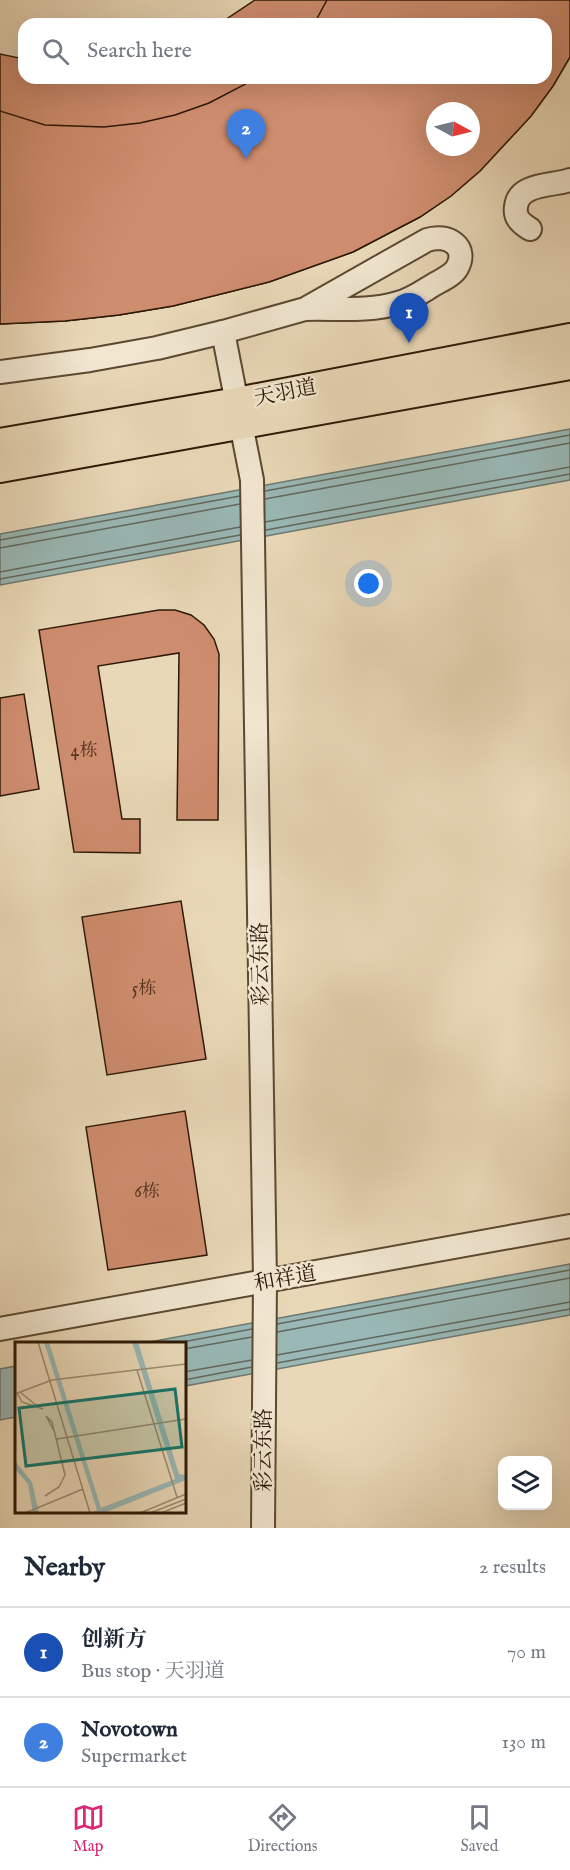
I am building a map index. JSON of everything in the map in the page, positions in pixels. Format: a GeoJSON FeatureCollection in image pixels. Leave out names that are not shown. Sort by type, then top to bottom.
{"type":"FeatureCollection","features":[{"type":"Feature","properties":{"kind":"main road","name":"天羽道"},"geometry":{"type":"LineString","coordinates":[[0,468],[570,338]]}},
{"type":"Feature","properties":{"kind":"main road","name":"天羽道"},"geometry":{"type":"LineString","coordinates":[[0,443],[570,365]]}},
{"type":"Feature","properties":{"kind":"street"},"geometry":{"type":"LineString","coordinates":[[530,229],[520,223],[515,212],[517,200],[524,191],[560,182],[570,164]]}},
{"type":"Feature","properties":{"kind":"street"},"geometry":{"type":"LineString","coordinates":[[0,372],[90,360],[223,332],[305,309],[385,306],[410,299],[449,275],[457,268],[460,257],[457,246],[449,238],[438,236],[427,240],[305,309]]}},
{"type":"Feature","properties":{"kind":"street","name":"彩云东路"},"geometry":{"type":"LineString","coordinates":[[223,332],[251,475],[254,552],[265,1281],[263,1528]]}},
{"type":"Feature","properties":{"kind":"street","name":"和祥道"},"geometry":{"type":"LineString","coordinates":[[0,1329],[570,1226]]}},
{"type":"Feature","properties":{"kind":"water"},"geometry":{"type":"Polygon","coordinates":[[[570,429],[570,480],[0,585],[0,534],[570,429]]]}},
{"type":"Feature","properties":{"kind":"water"},"geometry":{"type":"Polygon","coordinates":[[[570,1264],[570,1315],[186,1386],[186,1342],[150,1342],[570,1264]]]}},
{"type":"Feature","properties":{"kind":"water"},"geometry":{"type":"Polygon","coordinates":[[[15,1366],[15,1417],[0,1420],[0,1369],[15,1366]]]}},
{"type":"Feature","properties":{"kind":"building"},"geometry":{"type":"Polygon","coordinates":[[[255,0],[570,0],[570,57],[553,86],[531,116],[480,171],[451,196],[420,217],[353,252],[269,282],[173,306],[119,315],[65,321],[0,324],[0,54],[18,58],[18,84],[552,84],[552,18],[228,18],[255,0]]]}},
{"type":"Feature","properties":{"kind":"building"},"geometry":{"type":"Polygon","coordinates":[[[327,0],[570,0],[570,57],[553,86],[531,116],[480,171],[451,196],[420,217],[353,252],[269,282],[173,306],[119,315],[65,321],[0,324],[0,111],[45,125],[104,127],[140,123],[175,115],[209,103],[245,84],[552,84],[552,18],[317,18],[327,0]]]}},
{"type":"Feature","properties":{"kind":"building"},"geometry":{"type":"Polygon","coordinates":[[[159,610],[175,610],[191,615],[204,625],[214,639],[219,654],[218,820],[177,820],[179,653],[98,666],[122,819],[140,819],[140,853],[74,852],[39,630],[159,610]]]}},
{"type":"Feature","properties":{"kind":"building"},"geometry":{"type":"Polygon","coordinates":[[[24,694],[39,789],[0,796],[0,698],[24,694]]]}},
{"type":"Feature","properties":{"kind":"building"},"geometry":{"type":"Polygon","coordinates":[[[181,901],[206,1059],[107,1075],[82,917],[181,901]]]}},
{"type":"Feature","properties":{"kind":"building"},"geometry":{"type":"Polygon","coordinates":[[[185,1111],[207,1255],[108,1270],[86,1127],[185,1111]]]}},
{"type":"Feature","properties":{"kind":"place","name":"Novotown"},"geometry":{"type":"Point","coordinates":[246,159]}},
{"type":"Feature","properties":{"kind":"place","name":"创新方"},"geometry":{"type":"Point","coordinates":[409,343]}}]}
